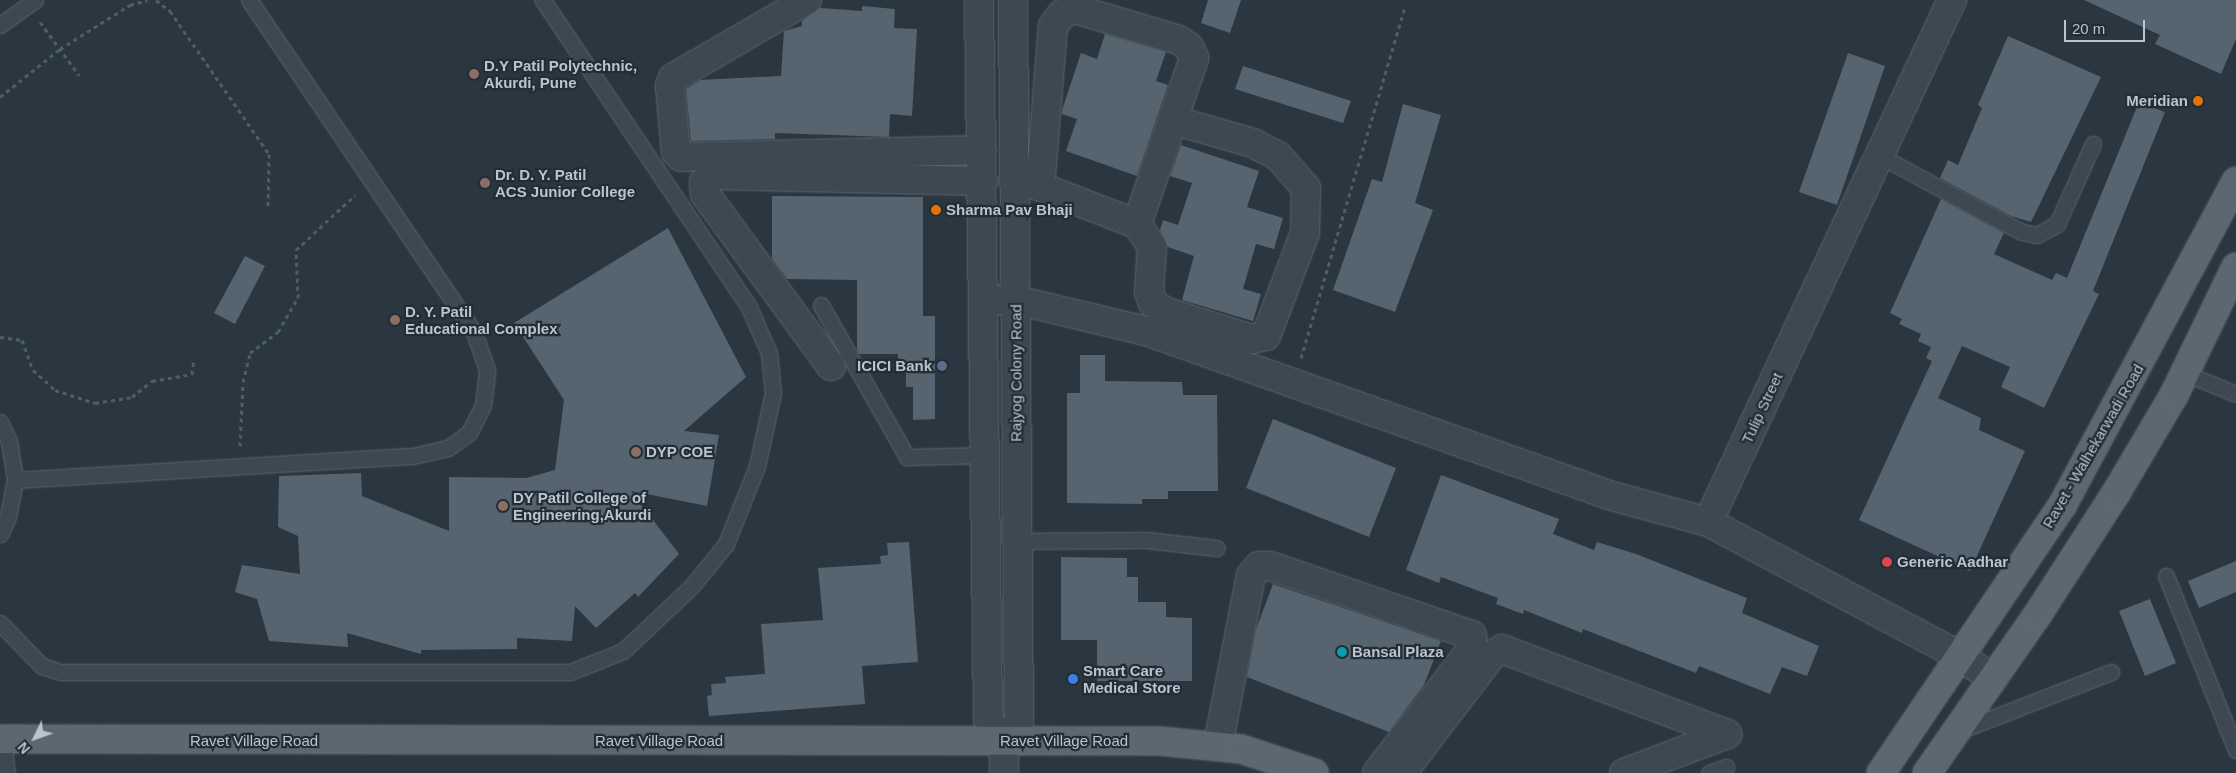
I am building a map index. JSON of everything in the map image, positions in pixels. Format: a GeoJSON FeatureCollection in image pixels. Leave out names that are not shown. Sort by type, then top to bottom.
{"type":"FeatureCollection","features":[{"type":"Feature","properties":{"kind":"main road","name":"Ravet - Walhekarwadi Road"},"geometry":{"type":"LineString","coordinates":[[1881,773],[2063,504],[2236,182]]}},
{"type":"Feature","properties":{"kind":"main road"},"geometry":{"type":"LineString","coordinates":[[1927,773],[1957,732],[2085,542],[2185,373],[2236,266]]}},
{"type":"Feature","properties":{"kind":"main road","name":"Ravet Village Road"},"geometry":{"type":"LineString","coordinates":[[2,735],[1159,741],[1218,745],[1280,759],[1314,773]]}},
{"type":"Feature","properties":{"kind":"street"},"geometry":{"type":"LineString","coordinates":[[807,0],[673,78],[670,86],[676,152],[681,157],[982,150]]}},
{"type":"Feature","properties":{"kind":"street","name":"Rajyog Colony Road"},"geometry":{"type":"LineString","coordinates":[[978,0],[983,181],[988,719],[1004,740],[1019,722],[1016,300],[1027,181],[1012,0]]}},
{"type":"Feature","properties":{"kind":"street","name":"Tulip Street"},"geometry":{"type":"LineString","coordinates":[[1708,522],[1952,0]]}},
{"type":"Feature","properties":{"kind":"street"},"geometry":{"type":"LineString","coordinates":[[1136,224],[1194,58],[1189,47],[1075,9],[1062,14],[1053,26],[1027,181],[1136,224],[1152,246],[1149,292],[1153,303],[1164,311],[1252,339],[1266,336],[1305,233],[1306,188],[1278,156],[1253,143],[1173,120]]}},
{"type":"Feature","properties":{"kind":"street"},"geometry":{"type":"LineString","coordinates":[[831,366],[705,194],[704,182],[712,175],[983,181]]}},
{"type":"Feature","properties":{"kind":"street"},"geometry":{"type":"LineString","coordinates":[[984,300],[1016,300],[1146,330],[1608,495],[1708,522],[1960,656],[1993,679]]}},
{"type":"Feature","properties":{"kind":"street"},"geometry":{"type":"LineString","coordinates":[[1218,745],[1251,575],[1259,566],[1270,566],[1472,635],[1473,647],[1377,773]]}},
{"type":"Feature","properties":{"kind":"street"},"geometry":{"type":"LineString","coordinates":[[1402,773],[1490,656],[1502,649],[1727,734],[1624,773]]}},
{"type":"Feature","properties":{"kind":"street"},"geometry":{"type":"LineString","coordinates":[[1004,740],[1004,773]]}},
{"type":"Feature","properties":{"kind":"lane"},"geometry":{"type":"LineString","coordinates":[[15,480],[413,456],[448,448],[469,433],[483,405],[487,370],[474,332],[249,0]]}},
{"type":"Feature","properties":{"kind":"lane"},"geometry":{"type":"LineString","coordinates":[[0,623],[42,666],[61,672],[570,672],[624,652],[692,586],[726,544],[757,466],[772,393],[769,353],[749,307],[543,0]]}},
{"type":"Feature","properties":{"kind":"lane"},"geometry":{"type":"LineString","coordinates":[[0,25],[32,3]]}},
{"type":"Feature","properties":{"kind":"lane"},"geometry":{"type":"LineString","coordinates":[[1880,156],[2022,232],[2037,235],[2057,224],[2093,144]]}},
{"type":"Feature","properties":{"kind":"lane"},"geometry":{"type":"LineString","coordinates":[[821,305],[907,458],[986,455]]}},
{"type":"Feature","properties":{"kind":"lane"},"geometry":{"type":"LineString","coordinates":[[2185,373],[2236,394]]}},
{"type":"Feature","properties":{"kind":"lane"},"geometry":{"type":"LineString","coordinates":[[0,422],[9,441],[15,480],[8,517],[0,534]]}},
{"type":"Feature","properties":{"kind":"lane"},"geometry":{"type":"LineString","coordinates":[[1017,542],[1147,540],[1217,548]]}},
{"type":"Feature","properties":{"kind":"lane"},"geometry":{"type":"LineString","coordinates":[[2166,576],[2236,750]]}},
{"type":"Feature","properties":{"kind":"lane"},"geometry":{"type":"LineString","coordinates":[[1957,732],[2111,672]]}},
{"type":"Feature","properties":{"kind":"lane"},"geometry":{"type":"LineString","coordinates":[[2,735],[7,773]]}},
{"type":"Feature","properties":{"kind":"lane"},"geometry":{"type":"LineString","coordinates":[[1709,773],[1726,767],[1723,773]]}},
{"type":"Feature","properties":{"kind":"path"},"geometry":{"type":"LineString","coordinates":[[0,96],[60,49],[130,5],[146,0]]}},
{"type":"Feature","properties":{"kind":"path"},"geometry":{"type":"LineString","coordinates":[[156,0],[182,26],[269,154],[268,209]]}},
{"type":"Feature","properties":{"kind":"path"},"geometry":{"type":"LineString","coordinates":[[32,3],[60,49],[79,75]]}},
{"type":"Feature","properties":{"kind":"path"},"geometry":{"type":"LineString","coordinates":[[1293,382],[1405,8]]}},
{"type":"Feature","properties":{"kind":"path"},"geometry":{"type":"LineString","coordinates":[[239,466],[243,382],[248,360],[250,353],[278,332],[298,298],[296,250],[371,180]]}},
{"type":"Feature","properties":{"kind":"path"},"geometry":{"type":"LineString","coordinates":[[0,337],[22,340],[33,370],[55,390],[95,402],[132,397],[152,381],[192,374],[194,358]]}},
{"type":"Feature","properties":{"kind":"building"},"geometry":{"type":"Polygon","coordinates":[[[1208,0],[1241,0],[1230,33],[1201,23],[1208,0]]]}},
{"type":"Feature","properties":{"kind":"building"},"geometry":{"type":"Polygon","coordinates":[[[2084,0],[2236,0],[2236,39],[2221,74],[2155,44],[2160,35],[2084,0]]]}},
{"type":"Feature","properties":{"kind":"building"},"geometry":{"type":"Polygon","coordinates":[[[862,6],[895,9],[894,28],[917,29],[912,116],[890,114],[889,137],[775,133],[775,139],[691,141],[686,89],[700,80],[781,76],[784,31],[802,26],[802,21],[820,8],[862,11],[862,6]]]}},
{"type":"Feature","properties":{"kind":"building"},"geometry":{"type":"Polygon","coordinates":[[[1105,34],[1166,52],[1156,81],[1168,85],[1137,176],[1066,151],[1077,119],[1062,114],[1062,110],[1081,53],[1097,59],[1105,34]]]}},
{"type":"Feature","properties":{"kind":"building"},"geometry":{"type":"Polygon","coordinates":[[[2008,36],[2101,77],[2031,222],[2011,216],[1940,178],[1948,160],[1958,165],[1982,108],[1978,105],[2008,36]]]}},
{"type":"Feature","properties":{"kind":"building"},"geometry":{"type":"Polygon","coordinates":[[[1848,53],[1885,66],[1837,205],[1799,192],[1848,53]]]}},
{"type":"Feature","properties":{"kind":"building"},"geometry":{"type":"Polygon","coordinates":[[[1243,66],[1351,101],[1343,123],[1235,89],[1243,66]]]}},
{"type":"Feature","properties":{"kind":"building"},"geometry":{"type":"Polygon","coordinates":[[[2139,102],[2165,112],[2093,291],[2099,294],[2044,408],[2001,387],[2010,367],[1962,346],[1938,398],[1981,418],[1979,430],[2025,451],[1970,571],[1859,520],[1932,361],[1926,358],[1931,347],[1918,341],[1921,334],[1899,324],[1902,319],[1890,313],[1941,199],[2004,233],[1994,254],[2052,280],[2056,273],[2067,278],[2139,102]]]}},
{"type":"Feature","properties":{"kind":"building"},"geometry":{"type":"Polygon","coordinates":[[[1403,104],[1441,115],[1415,203],[1433,210],[1395,312],[1333,290],[1372,179],[1382,182],[1403,104]]]}},
{"type":"Feature","properties":{"kind":"building"},"geometry":{"type":"Polygon","coordinates":[[[1181,145],[1259,171],[1247,207],[1283,218],[1274,249],[1256,244],[1243,289],[1261,294],[1253,321],[1182,300],[1194,256],[1168,247],[1160,230],[1163,220],[1178,225],[1192,183],[1170,176],[1181,145]]]}},
{"type":"Feature","properties":{"kind":"building"},"geometry":{"type":"Polygon","coordinates":[[[772,196],[923,197],[923,316],[935,316],[935,419],[913,420],[913,387],[906,387],[906,370],[898,370],[898,354],[859,354],[857,350],[857,280],[787,279],[772,259],[772,196]]]}},
{"type":"Feature","properties":{"kind":"building","name":"DYP COE"},"geometry":{"type":"Polygon","coordinates":[[[668,228],[746,377],[684,431],[719,435],[707,506],[631,491],[679,554],[638,597],[635,593],[596,628],[575,606],[572,641],[517,638],[517,649],[421,650],[421,654],[347,633],[348,647],[269,641],[257,599],[235,592],[242,565],[300,574],[298,536],[278,527],[279,476],[361,473],[362,496],[449,531],[449,477],[526,478],[555,470],[564,400],[514,323],[668,228]]]}},
{"type":"Feature","properties":{"kind":"building"},"geometry":{"type":"Polygon","coordinates":[[[245,256],[265,266],[235,324],[214,313],[245,256]]]}},
{"type":"Feature","properties":{"kind":"building"},"geometry":{"type":"Polygon","coordinates":[[[1080,355],[1105,355],[1105,381],[1182,382],[1183,395],[1217,395],[1218,491],[1168,491],[1168,499],[1142,499],[1142,504],[1067,503],[1067,393],[1080,393],[1080,355]]]}},
{"type":"Feature","properties":{"kind":"building"},"geometry":{"type":"Polygon","coordinates":[[[1273,419],[1396,468],[1369,537],[1246,488],[1273,419]]]}},
{"type":"Feature","properties":{"kind":"building"},"geometry":{"type":"Polygon","coordinates":[[[1441,475],[1559,519],[1553,534],[1594,550],[1597,542],[1636,554],[1747,598],[1742,613],[1819,646],[1807,676],[1782,667],[1770,694],[1699,666],[1696,673],[1583,629],[1582,633],[1524,610],[1523,614],[1496,604],[1498,598],[1441,577],[1439,583],[1406,570],[1441,475]]]}},
{"type":"Feature","properties":{"kind":"building"},"geometry":{"type":"Polygon","coordinates":[[[909,542],[918,662],[862,666],[865,704],[709,716],[707,696],[712,695],[711,684],[726,683],[725,677],[765,674],[761,624],[823,620],[818,568],[881,564],[880,556],[888,555],[887,543],[909,542]]]}},
{"type":"Feature","properties":{"kind":"building"},"geometry":{"type":"Polygon","coordinates":[[[1061,557],[1127,558],[1127,577],[1138,577],[1138,602],[1166,602],[1166,617],[1192,618],[1192,681],[1097,681],[1097,640],[1061,640],[1061,557]]]}},
{"type":"Feature","properties":{"kind":"building"},"geometry":{"type":"Polygon","coordinates":[[[2236,561],[2236,592],[2199,608],[2188,581],[2236,561]]]}},
{"type":"Feature","properties":{"kind":"building","name":"Bansal Plaza"},"geometry":{"type":"Polygon","coordinates":[[[1273,584],[1441,641],[1424,685],[1389,732],[1247,677],[1256,629],[1273,584]]]}},
{"type":"Feature","properties":{"kind":"building"},"geometry":{"type":"Polygon","coordinates":[[[2150,599],[2176,663],[2145,676],[2119,611],[2150,599]]]}},
{"type":"Feature","properties":{"kind":"place","name":"D.Y Patil Polytechnic, Akurdi, Pune"},"geometry":{"type":"Point","coordinates":[474,74]}},
{"type":"Feature","properties":{"kind":"place","name":"Meridian"},"geometry":{"type":"Point","coordinates":[2198,101]}},
{"type":"Feature","properties":{"kind":"place","name":"Dr. D. Y. Patil ACS Junior College"},"geometry":{"type":"Point","coordinates":[485,183]}},
{"type":"Feature","properties":{"kind":"place","name":"Sharma Pav Bhaji"},"geometry":{"type":"Point","coordinates":[936,210]}},
{"type":"Feature","properties":{"kind":"place","name":"D. Y. Patil Educational Complex"},"geometry":{"type":"Point","coordinates":[395,320]}},
{"type":"Feature","properties":{"kind":"place","name":"ICICI Bank"},"geometry":{"type":"Point","coordinates":[942,366]}},
{"type":"Feature","properties":{"kind":"place","name":"DYP COE"},"geometry":{"type":"Point","coordinates":[636,452]}},
{"type":"Feature","properties":{"kind":"place","name":"DY Patil College of Engineering,Akurdi"},"geometry":{"type":"Point","coordinates":[503,506]}},
{"type":"Feature","properties":{"kind":"place","name":"Generic Aadhar"},"geometry":{"type":"Point","coordinates":[1887,562]}},
{"type":"Feature","properties":{"kind":"place","name":"Bansal Plaza"},"geometry":{"type":"Point","coordinates":[1342,652]}},
{"type":"Feature","properties":{"kind":"place","name":"Smart Care Medical Store"},"geometry":{"type":"Point","coordinates":[1073,679]}}]}
